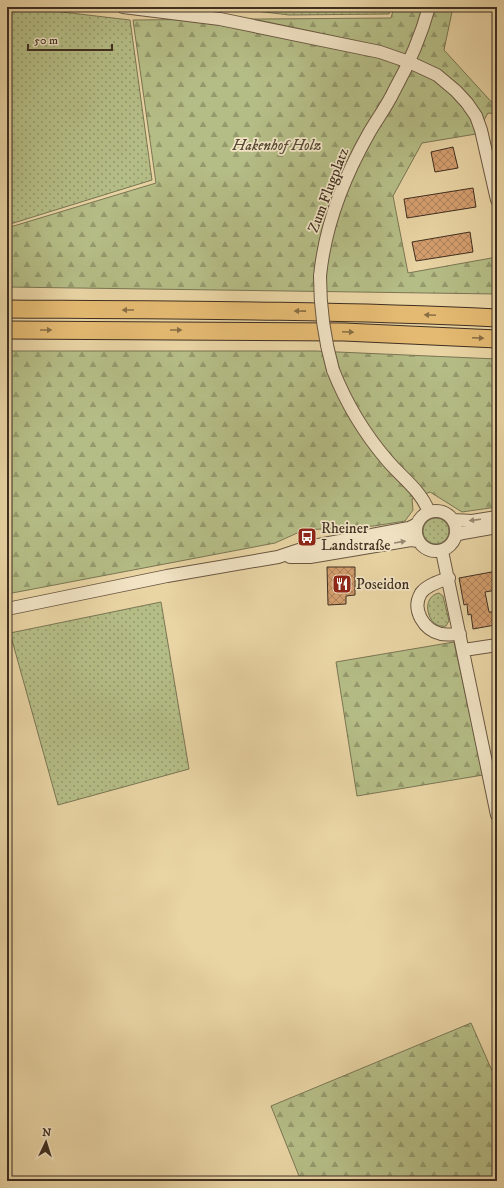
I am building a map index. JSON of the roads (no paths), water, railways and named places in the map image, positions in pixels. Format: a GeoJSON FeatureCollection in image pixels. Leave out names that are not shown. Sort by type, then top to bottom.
{"type":"FeatureCollection","features":[{"type":"Feature","properties":{"kind":"highway"},"geometry":{"type":"LineString","coordinates":[[7,309],[247,310],[397,313],[497,318]]}},
{"type":"Feature","properties":{"kind":"highway"},"geometry":{"type":"LineString","coordinates":[[7,330],[344,332],[497,339]]}},
{"type":"Feature","properties":{"kind":"street"},"geometry":{"type":"LineString","coordinates":[[123,7],[220,19],[380,52],[409,62],[437,75],[467,102],[476,116],[481,130],[497,200]]}},
{"type":"Feature","properties":{"kind":"street","name":"Zum Flugplatz"},"geometry":{"type":"LineString","coordinates":[[429,7],[423,29],[409,62],[394,92],[368,134],[346,180],[331,219],[322,255],[320,276],[322,322],[333,370],[352,411],[369,437],[387,460],[418,492],[429,512]]}},
{"type":"Feature","properties":{"kind":"street"},"geometry":{"type":"LineString","coordinates":[[429,512],[443,512],[454,520],[456,525],[456,535],[452,545],[442,551],[435,552],[428,550],[418,541],[416,536],[417,524],[420,519],[429,512]]}},
{"type":"Feature","properties":{"kind":"street"},"geometry":{"type":"LineString","coordinates":[[454,520],[472,521],[497,517]]}},
{"type":"Feature","properties":{"kind":"street"},"geometry":{"type":"LineString","coordinates":[[278,557],[308,547],[409,528],[417,524]]}},
{"type":"Feature","properties":{"kind":"street"},"geometry":{"type":"LineString","coordinates":[[456,535],[497,527]]}},
{"type":"Feature","properties":{"kind":"street"},"geometry":{"type":"LineString","coordinates":[[7,609],[167,576],[278,557],[310,556],[411,540],[418,541]]}},
{"type":"Feature","properties":{"kind":"street"},"geometry":{"type":"LineString","coordinates":[[442,551],[451,565],[448,578],[497,815]]}},
{"type":"Feature","properties":{"kind":"street"},"geometry":{"type":"LineString","coordinates":[[448,578],[432,584],[422,593],[417,606],[420,619],[428,628],[441,634],[460,634]]}},
{"type":"Feature","properties":{"kind":"street"},"geometry":{"type":"LineString","coordinates":[[464,650],[497,645]]}},
{"type":"Feature","properties":{"kind":"place","name":"Rheiner Landstraße"},"geometry":{"type":"Point","coordinates":[307,537]}},
{"type":"Feature","properties":{"kind":"place","name":"Poseidon"},"geometry":{"type":"Point","coordinates":[342,584]}},
{"type":"Feature","properties":{"kind":"park label","name":"Hakenhof Holz"},"geometry":{"type":"Point","coordinates":[277,145]}}]}
